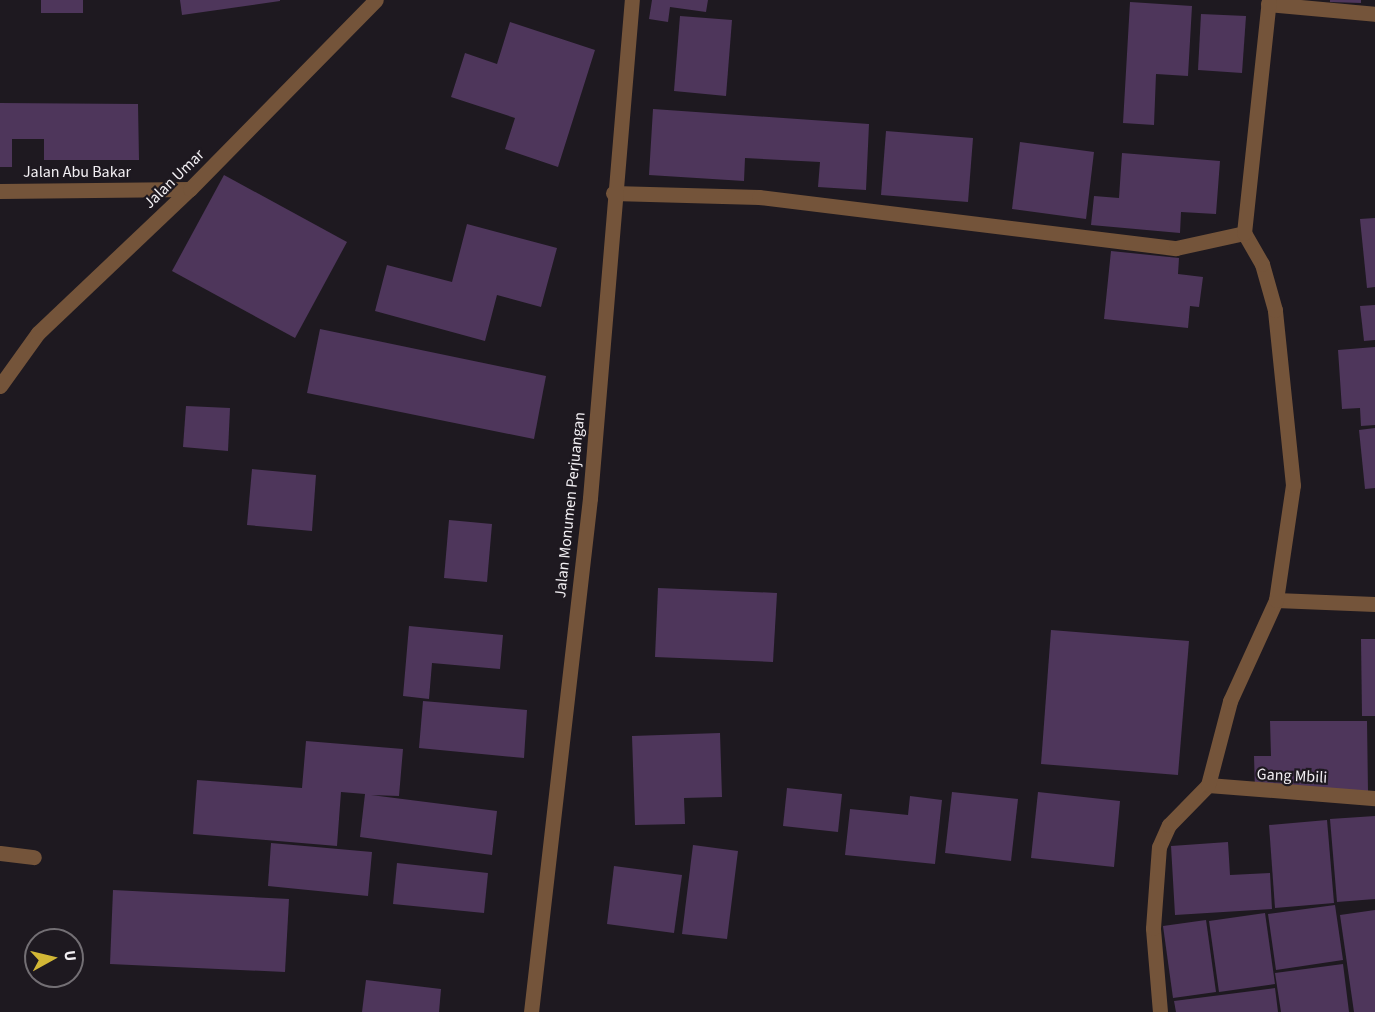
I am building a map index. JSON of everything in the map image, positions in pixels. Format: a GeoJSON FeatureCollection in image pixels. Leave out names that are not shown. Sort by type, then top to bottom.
{"type":"FeatureCollection","features":[{"type":"Feature","properties":{"kind":"street","name":"Jalan Umar"},"geometry":{"type":"LineString","coordinates":[[0,386],[38,333],[190,189],[376,0]]}},
{"type":"Feature","properties":{"kind":"street","name":"Jalan Monumen Perjuangan"},"geometry":{"type":"LineString","coordinates":[[531,1012],[590,498],[613,193],[632,0]]}},
{"type":"Feature","properties":{"kind":"street"},"geometry":{"type":"LineString","coordinates":[[1160,1012],[1153,928],[1159,847],[1169,825],[1208,784],[1230,701],[1276,600],[1293,485],[1288,399],[1275,310],[1262,264],[1244,233],[1268,2],[1375,14]]}},
{"type":"Feature","properties":{"kind":"street","name":"Jalan Abu Bakar"},"geometry":{"type":"LineString","coordinates":[[0,191],[190,189]]}},
{"type":"Feature","properties":{"kind":"street"},"geometry":{"type":"LineString","coordinates":[[613,193],[759,197],[1166,247],[1244,233]]}},
{"type":"Feature","properties":{"kind":"street"},"geometry":{"type":"LineString","coordinates":[[1276,600],[1375,604]]}},
{"type":"Feature","properties":{"kind":"street","name":"Gang Mbili"},"geometry":{"type":"LineString","coordinates":[[1208,784],[1375,798]]}},
{"type":"Feature","properties":{"kind":"street"},"geometry":{"type":"LineString","coordinates":[[0,853],[34,857]]}},
{"type":"Feature","properties":{"kind":"building"},"geometry":{"type":"Polygon","coordinates":[[[41,0],[83,0],[83,13],[41,13],[41,0]]]}},
{"type":"Feature","properties":{"kind":"building"},"geometry":{"type":"Polygon","coordinates":[[[180,0],[280,0],[280,1],[182,15],[180,0]]]}},
{"type":"Feature","properties":{"kind":"building"},"geometry":{"type":"Polygon","coordinates":[[[652,0],[708,0],[706,12],[670,7],[668,22],[649,19],[652,0]]]}},
{"type":"Feature","properties":{"kind":"building"},"geometry":{"type":"Polygon","coordinates":[[[1330,0],[1361,0],[1361,3],[1330,2],[1330,0]]]}},
{"type":"Feature","properties":{"kind":"building"},"geometry":{"type":"Polygon","coordinates":[[[1130,2],[1192,6],[1188,76],[1156,74],[1154,125],[1123,123],[1130,2]]]}},
{"type":"Feature","properties":{"kind":"building"},"geometry":{"type":"Polygon","coordinates":[[[1201,14],[1246,16],[1242,73],[1198,70],[1201,14]]]}},
{"type":"Feature","properties":{"kind":"building"},"geometry":{"type":"Polygon","coordinates":[[[680,16],[732,20],[726,96],[674,91],[680,16]]]}},
{"type":"Feature","properties":{"kind":"building"},"geometry":{"type":"Polygon","coordinates":[[[510,22],[595,50],[558,167],[505,149],[515,118],[451,97],[465,53],[497,64],[510,22]]]}},
{"type":"Feature","properties":{"kind":"building"},"geometry":{"type":"Polygon","coordinates":[[[0,103],[138,104],[139,160],[44,160],[44,139],[12,139],[12,167],[0,167],[0,103]]]}},
{"type":"Feature","properties":{"kind":"building"},"geometry":{"type":"Polygon","coordinates":[[[653,109],[869,124],[866,190],[818,187],[820,162],[745,158],[744,181],[649,175],[653,109]]]}},
{"type":"Feature","properties":{"kind":"building"},"geometry":{"type":"Polygon","coordinates":[[[886,131],[973,138],[968,202],[881,195],[886,131]]]}},
{"type":"Feature","properties":{"kind":"building"},"geometry":{"type":"Polygon","coordinates":[[[1020,142],[1094,152],[1086,219],[1012,209],[1020,142]]]}},
{"type":"Feature","properties":{"kind":"building"},"geometry":{"type":"Polygon","coordinates":[[[1122,153],[1220,161],[1216,214],[1181,212],[1180,233],[1091,225],[1094,196],[1119,198],[1122,153]]]}},
{"type":"Feature","properties":{"kind":"building"},"geometry":{"type":"Polygon","coordinates":[[[224,175],[347,242],[295,338],[172,271],[224,175]]]}},
{"type":"Feature","properties":{"kind":"building"},"geometry":{"type":"Polygon","coordinates":[[[1375,218],[1375,287],[1367,288],[1360,219],[1375,218]]]}},
{"type":"Feature","properties":{"kind":"building"},"geometry":{"type":"Polygon","coordinates":[[[467,224],[557,248],[541,307],[497,295],[485,341],[375,311],[387,265],[452,282],[467,224]]]}},
{"type":"Feature","properties":{"kind":"building"},"geometry":{"type":"Polygon","coordinates":[[[1111,251],[1179,258],[1178,274],[1203,277],[1199,307],[1190,306],[1188,328],[1104,319],[1111,251]]]}},
{"type":"Feature","properties":{"kind":"building"},"geometry":{"type":"Polygon","coordinates":[[[1375,305],[1375,340],[1364,341],[1360,306],[1375,305]]]}},
{"type":"Feature","properties":{"kind":"building"},"geometry":{"type":"Polygon","coordinates":[[[320,329],[546,376],[534,439],[307,393],[320,329]]]}},
{"type":"Feature","properties":{"kind":"building"},"geometry":{"type":"Polygon","coordinates":[[[1375,347],[1375,425],[1361,426],[1360,408],[1342,409],[1338,350],[1375,347]]]}},
{"type":"Feature","properties":{"kind":"building"},"geometry":{"type":"Polygon","coordinates":[[[186,406],[230,408],[228,451],[183,447],[186,406]]]}},
{"type":"Feature","properties":{"kind":"building"},"geometry":{"type":"Polygon","coordinates":[[[1375,428],[1375,488],[1365,489],[1359,430],[1375,428]]]}},
{"type":"Feature","properties":{"kind":"building"},"geometry":{"type":"Polygon","coordinates":[[[252,469],[316,475],[312,531],[247,525],[252,469]]]}},
{"type":"Feature","properties":{"kind":"building"},"geometry":{"type":"Polygon","coordinates":[[[449,520],[492,524],[487,582],[444,578],[449,520]]]}},
{"type":"Feature","properties":{"kind":"building"},"geometry":{"type":"Polygon","coordinates":[[[658,588],[777,593],[773,662],[655,657],[658,588]]]}},
{"type":"Feature","properties":{"kind":"building"},"geometry":{"type":"Polygon","coordinates":[[[409,626],[503,635],[500,669],[432,663],[429,699],[403,696],[409,626]]]}},
{"type":"Feature","properties":{"kind":"building"},"geometry":{"type":"Polygon","coordinates":[[[1051,630],[1189,641],[1178,775],[1041,764],[1051,630]]]}},
{"type":"Feature","properties":{"kind":"building"},"geometry":{"type":"Polygon","coordinates":[[[1361,639],[1375,639],[1375,716],[1362,716],[1361,639]]]}},
{"type":"Feature","properties":{"kind":"building"},"geometry":{"type":"Polygon","coordinates":[[[423,701],[527,710],[524,758],[419,748],[423,701]]]}},
{"type":"Feature","properties":{"kind":"building"},"geometry":{"type":"Polygon","coordinates":[[[1270,721],[1367,721],[1368,791],[1255,791],[1254,756],[1271,756],[1270,721]]]}},
{"type":"Feature","properties":{"kind":"building"},"geometry":{"type":"Polygon","coordinates":[[[720,733],[722,797],[684,798],[685,824],[635,825],[632,736],[720,733]]]}},
{"type":"Feature","properties":{"kind":"building"},"geometry":{"type":"Polygon","coordinates":[[[306,741],[403,749],[399,796],[371,795],[497,811],[492,855],[360,837],[365,794],[341,792],[337,846],[193,834],[197,780],[302,788],[306,741]]]}},
{"type":"Feature","properties":{"kind":"building"},"geometry":{"type":"Polygon","coordinates":[[[787,788],[842,794],[838,832],[783,826],[787,788]]]}},
{"type":"Feature","properties":{"kind":"building"},"geometry":{"type":"Polygon","coordinates":[[[952,792],[1018,799],[1011,861],[945,853],[952,792]]]}},
{"type":"Feature","properties":{"kind":"building"},"geometry":{"type":"Polygon","coordinates":[[[1038,792],[1120,801],[1114,867],[1031,858],[1038,792]]]}},
{"type":"Feature","properties":{"kind":"building"},"geometry":{"type":"Polygon","coordinates":[[[910,796],[942,800],[935,864],[845,855],[850,809],[908,815],[910,796]]]}},
{"type":"Feature","properties":{"kind":"building"},"geometry":{"type":"Polygon","coordinates":[[[1375,816],[1375,899],[1337,902],[1330,819],[1375,816]]]}},
{"type":"Feature","properties":{"kind":"building"},"geometry":{"type":"Polygon","coordinates":[[[1327,820],[1334,903],[1275,908],[1269,825],[1327,820]]]}},
{"type":"Feature","properties":{"kind":"building"},"geometry":{"type":"Polygon","coordinates":[[[1228,842],[1230,875],[1270,873],[1272,909],[1175,915],[1171,846],[1228,842]]]}},
{"type":"Feature","properties":{"kind":"building"},"geometry":{"type":"Polygon","coordinates":[[[271,843],[372,852],[368,896],[268,886],[271,843]]]}},
{"type":"Feature","properties":{"kind":"building"},"geometry":{"type":"Polygon","coordinates":[[[693,845],[738,851],[727,939],[682,934],[693,845]]]}},
{"type":"Feature","properties":{"kind":"building"},"geometry":{"type":"Polygon","coordinates":[[[397,863],[488,873],[484,913],[393,904],[397,863]]]}},
{"type":"Feature","properties":{"kind":"building"},"geometry":{"type":"Polygon","coordinates":[[[614,866],[682,875],[674,933],[607,924],[614,866]]]}},
{"type":"Feature","properties":{"kind":"building"},"geometry":{"type":"Polygon","coordinates":[[[113,890],[289,899],[285,972],[110,964],[113,890]]]}},
{"type":"Feature","properties":{"kind":"building"},"geometry":{"type":"Polygon","coordinates":[[[1335,905],[1343,960],[1276,970],[1268,914],[1335,905]]]}},
{"type":"Feature","properties":{"kind":"building"},"geometry":{"type":"Polygon","coordinates":[[[1375,910],[1375,1012],[1354,1012],[1340,915],[1375,910]]]}},
{"type":"Feature","properties":{"kind":"building"},"geometry":{"type":"Polygon","coordinates":[[[1265,913],[1275,984],[1219,992],[1209,921],[1265,913]]]}},
{"type":"Feature","properties":{"kind":"building"},"geometry":{"type":"Polygon","coordinates":[[[1206,920],[1216,992],[1173,998],[1163,926],[1206,920]]]}},
{"type":"Feature","properties":{"kind":"building"},"geometry":{"type":"Polygon","coordinates":[[[1343,964],[1349,1012],[1281,1012],[1275,973],[1343,964]]]}},
{"type":"Feature","properties":{"kind":"building"},"geometry":{"type":"Polygon","coordinates":[[[366,980],[441,989],[439,1012],[362,1012],[366,980]]]}},
{"type":"Feature","properties":{"kind":"building"},"geometry":{"type":"Polygon","coordinates":[[[1275,988],[1278,1012],[1176,1012],[1174,1001],[1275,988]]]}}]}
